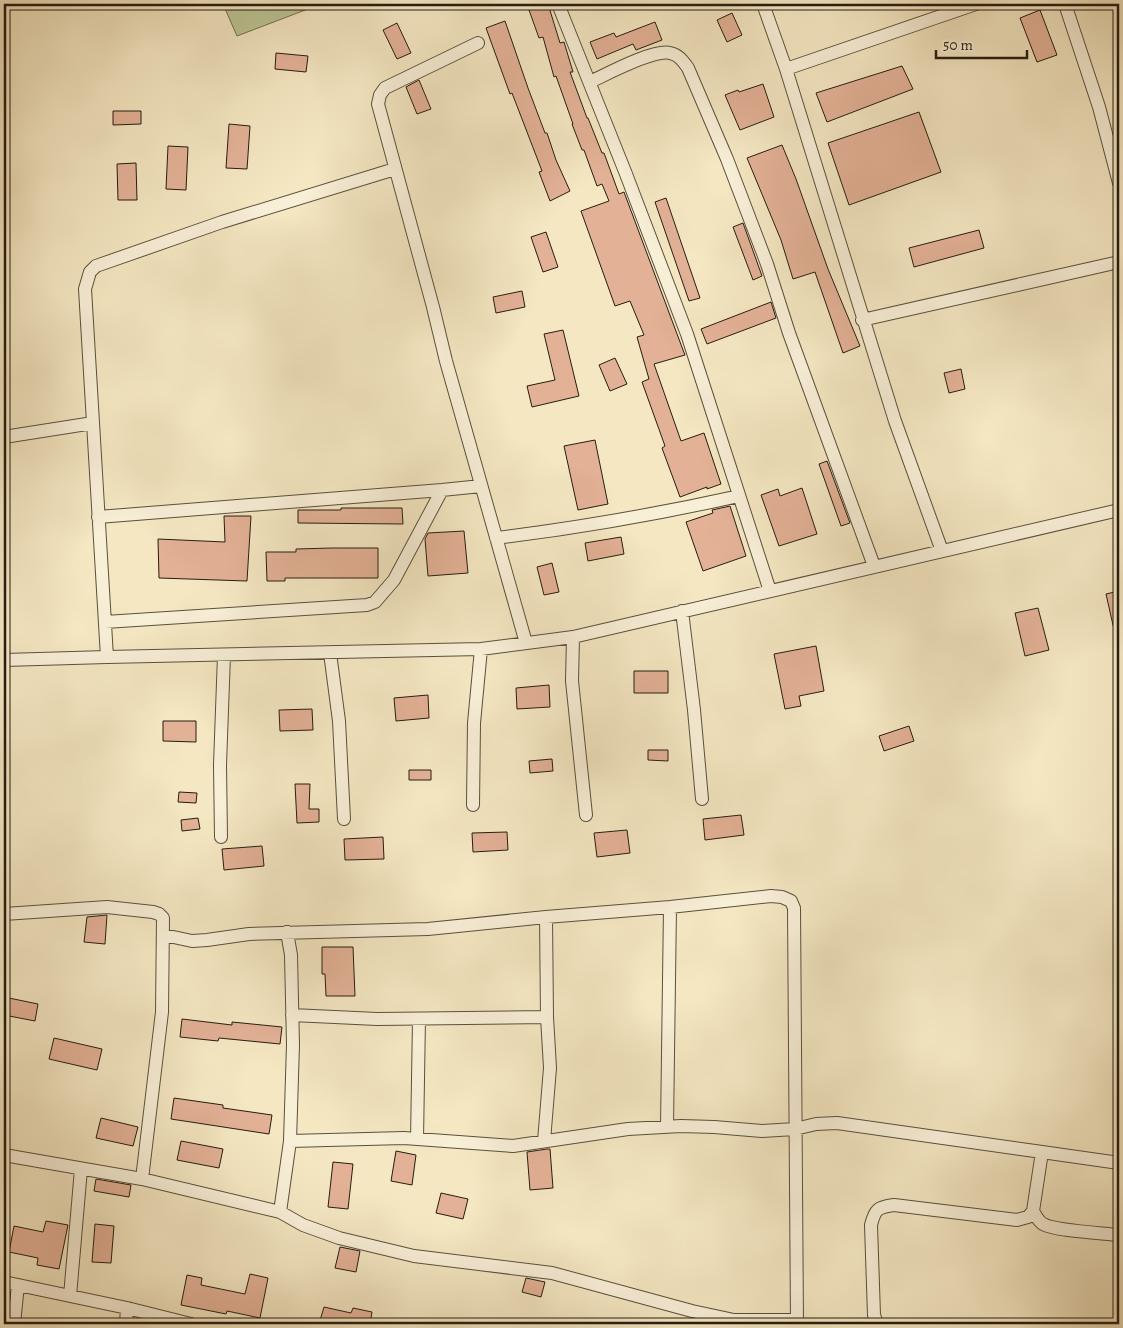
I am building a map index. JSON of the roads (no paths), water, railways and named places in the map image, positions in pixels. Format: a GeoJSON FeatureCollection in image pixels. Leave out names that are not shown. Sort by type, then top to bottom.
{"type":"FeatureCollection","features":[{"type":"Feature","properties":{"kind":"street"},"geometry":{"type":"LineString","coordinates":[[558,4],[687,334],[770,591]]}},
{"type":"Feature","properties":{"kind":"street"},"geometry":{"type":"LineString","coordinates":[[763,4],[786,69],[862,320],[895,421],[942,551]]}},
{"type":"Feature","properties":{"kind":"street"},"geometry":{"type":"LineString","coordinates":[[786,69],[976,4]]}},
{"type":"Feature","properties":{"kind":"street"},"geometry":{"type":"LineString","coordinates":[[1065,4],[1099,107],[1119,183]]}},
{"type":"Feature","properties":{"kind":"street"},"geometry":{"type":"LineString","coordinates":[[478,44],[385,88],[380,95],[378,104],[481,486],[526,643]]}},
{"type":"Feature","properties":{"kind":"street"},"geometry":{"type":"LineString","coordinates":[[590,82],[654,54],[669,53],[680,57],[688,68],[727,159],[767,264],[789,333],[874,566]]}},
{"type":"Feature","properties":{"kind":"street"},"geometry":{"type":"LineString","coordinates":[[107,657],[85,289],[90,272],[96,266],[222,222],[394,169]]}},
{"type":"Feature","properties":{"kind":"street"},"geometry":{"type":"LineString","coordinates":[[862,320],[1119,262]]}},
{"type":"Feature","properties":{"kind":"street"},"geometry":{"type":"LineString","coordinates":[[4,436],[93,423]]}},
{"type":"Feature","properties":{"kind":"street"},"geometry":{"type":"LineString","coordinates":[[98,517],[481,486]]}},
{"type":"Feature","properties":{"kind":"street"},"geometry":{"type":"LineString","coordinates":[[105,622],[358,605],[375,602],[394,580],[442,490]]}},
{"type":"Feature","properties":{"kind":"street"},"geometry":{"type":"LineString","coordinates":[[496,538],[572,528],[672,511],[739,496]]}},
{"type":"Feature","properties":{"kind":"street"},"geometry":{"type":"LineString","coordinates":[[4,660],[482,649],[573,637],[1119,510]]}},
{"type":"Feature","properties":{"kind":"street"},"geometry":{"type":"LineString","coordinates":[[682,611],[702,799]]}},
{"type":"Feature","properties":{"kind":"street"},"geometry":{"type":"LineString","coordinates":[[573,637],[572,681],[586,814]]}},
{"type":"Feature","properties":{"kind":"street"},"geometry":{"type":"LineString","coordinates":[[473,805],[474,723],[482,649]]}},
{"type":"Feature","properties":{"kind":"street"},"geometry":{"type":"LineString","coordinates":[[330,652],[339,721],[344,820]]}},
{"type":"Feature","properties":{"kind":"street"},"geometry":{"type":"LineString","coordinates":[[221,837],[220,765],[224,655]]}},
{"type":"Feature","properties":{"kind":"street"},"geometry":{"type":"LineString","coordinates":[[4,1155],[142,1179],[280,1212],[303,1225],[338,1238],[414,1256],[552,1273],[734,1320],[797,1322],[794,908],[791,901],[782,897],[771,896],[428,929],[287,932],[249,934],[207,940],[192,940],[164,935]]}},
{"type":"Feature","properties":{"kind":"street"},"geometry":{"type":"LineString","coordinates":[[4,914],[107,907],[153,912],[164,918],[162,1012],[142,1179]]}},
{"type":"Feature","properties":{"kind":"street"},"geometry":{"type":"LineString","coordinates":[[667,1127],[670,907]]}},
{"type":"Feature","properties":{"kind":"street"},"geometry":{"type":"LineString","coordinates":[[544,1141],[550,1068],[547,1016],[546,917]]}},
{"type":"Feature","properties":{"kind":"street"},"geometry":{"type":"LineString","coordinates":[[280,1212],[290,1141],[293,1045],[291,955],[287,932]]}},
{"type":"Feature","properties":{"kind":"street"},"geometry":{"type":"LineString","coordinates":[[292,1015],[377,1019],[547,1016]]}},
{"type":"Feature","properties":{"kind":"street"},"geometry":{"type":"LineString","coordinates":[[417,1139],[419,1019]]}},
{"type":"Feature","properties":{"kind":"street"},"geometry":{"type":"LineString","coordinates":[[290,1141],[417,1139],[513,1146],[628,1129],[714,1127],[762,1131],[795,1129],[816,1124],[837,1123],[1119,1163]]}},
{"type":"Feature","properties":{"kind":"street"},"geometry":{"type":"LineString","coordinates":[[1042,1152],[1034,1211],[1038,1219],[1044,1224],[1058,1228],[1119,1236]]}},
{"type":"Feature","properties":{"kind":"street"},"geometry":{"type":"LineString","coordinates":[[70,1296],[81,1169]]}},
{"type":"Feature","properties":{"kind":"street"},"geometry":{"type":"LineString","coordinates":[[877,1324],[874,1315],[871,1226],[874,1213],[881,1207],[894,1205],[1017,1220],[1028,1217],[1034,1211]]}},
{"type":"Feature","properties":{"kind":"street"},"geometry":{"type":"LineString","coordinates":[[4,1282],[191,1324]]}},
{"type":"Feature","properties":{"kind":"street"},"geometry":{"type":"LineString","coordinates":[[14,1324],[18,1285]]}},
{"type":"Feature","properties":{"kind":"street"},"geometry":{"type":"LineString","coordinates":[[126,1308],[126,1324]]}}]}
